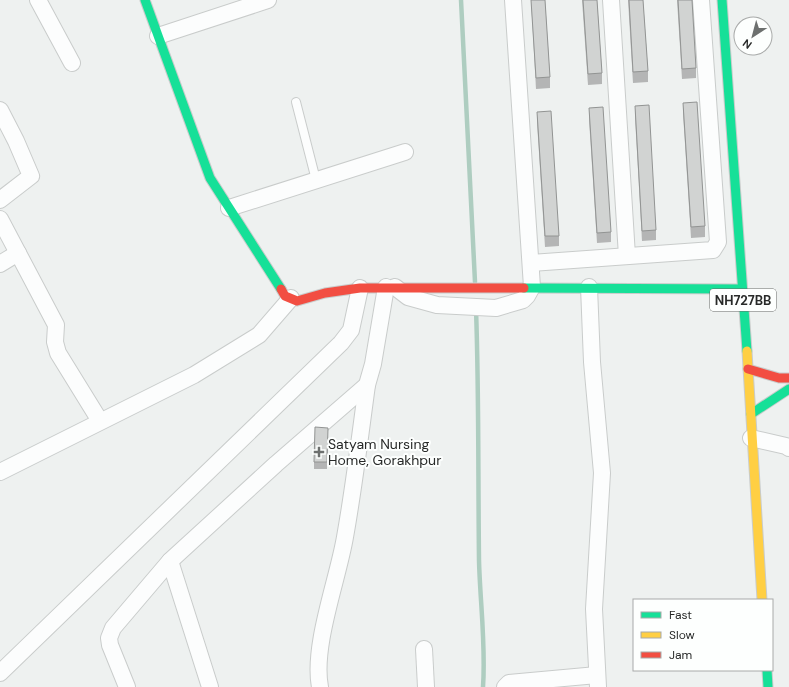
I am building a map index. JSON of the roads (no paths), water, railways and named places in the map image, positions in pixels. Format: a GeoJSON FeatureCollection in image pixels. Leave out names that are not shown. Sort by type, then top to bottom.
{"type":"FeatureCollection","features":[{"type":"Feature","properties":{"kind":"main road"},"geometry":{"type":"LineString","coordinates":[[145,0],[210,178],[285,296],[297,300],[325,293],[360,288],[390,287],[742,289]]}},
{"type":"Feature","properties":{"kind":"main road","name":"NH727BB"},"geometry":{"type":"LineString","coordinates":[[722,0],[751,414],[751,438],[762,599]]}},
{"type":"Feature","properties":{"kind":"main road"},"geometry":{"type":"LineString","coordinates":[[748,369],[766,375],[789,378]]}},
{"type":"Feature","properties":{"kind":"main road"},"geometry":{"type":"LineString","coordinates":[[751,414],[789,388]]}},
{"type":"Feature","properties":{"kind":"main road"},"geometry":{"type":"LineString","coordinates":[[766,671],[768,687]]}},
{"type":"Feature","properties":{"kind":"street"},"geometry":{"type":"LineString","coordinates":[[38,0],[72,63]]}},
{"type":"Feature","properties":{"kind":"street"},"geometry":{"type":"LineString","coordinates":[[158,36],[268,0]]}},
{"type":"Feature","properties":{"kind":"street"},"geometry":{"type":"LineString","coordinates":[[320,687],[320,654],[345,538],[367,385],[390,287],[408,297],[437,305],[496,308],[523,300],[532,287],[513,0]]}},
{"type":"Feature","properties":{"kind":"street"},"geometry":{"type":"LineString","coordinates":[[611,0],[627,256]]}},
{"type":"Feature","properties":{"kind":"street"},"geometry":{"type":"LineString","coordinates":[[531,263],[713,250],[717,245],[701,0]]}},
{"type":"Feature","properties":{"kind":"street"},"geometry":{"type":"LineString","coordinates":[[708,99],[729,99]]}},
{"type":"Feature","properties":{"kind":"street"},"geometry":{"type":"LineString","coordinates":[[0,110],[16,141],[31,176],[0,200]]}},
{"type":"Feature","properties":{"kind":"street"},"geometry":{"type":"LineString","coordinates":[[229,208],[405,152]]}},
{"type":"Feature","properties":{"kind":"street"},"geometry":{"type":"LineString","coordinates":[[0,219],[56,325],[55,342],[58,353],[100,421]]}},
{"type":"Feature","properties":{"kind":"street"},"geometry":{"type":"LineString","coordinates":[[0,264],[18,253]]}},
{"type":"Feature","properties":{"kind":"street"},"geometry":{"type":"LineString","coordinates":[[505,687],[509,683],[598,681],[594,609],[602,473],[592,362],[590,287]]}},
{"type":"Feature","properties":{"kind":"street"},"geometry":{"type":"LineString","coordinates":[[0,673],[341,343],[351,330],[360,288]]}},
{"type":"Feature","properties":{"kind":"street"},"geometry":{"type":"LineString","coordinates":[[0,472],[194,375],[259,335],[291,298]]}},
{"type":"Feature","properties":{"kind":"street"},"geometry":{"type":"LineString","coordinates":[[127,687],[110,645],[109,638],[113,628],[170,561],[276,464],[367,385]]}},
{"type":"Feature","properties":{"kind":"street"},"geometry":{"type":"LineString","coordinates":[[751,438],[789,448]]}},
{"type":"Feature","properties":{"kind":"street"},"geometry":{"type":"LineString","coordinates":[[170,561],[210,687]]}},
{"type":"Feature","properties":{"kind":"street"},"geometry":{"type":"LineString","coordinates":[[424,649],[426,687]]}},
{"type":"Feature","properties":{"kind":"lane"},"geometry":{"type":"LineString","coordinates":[[296,102],[316,180]]}},
{"type":"Feature","properties":{"kind":"waterway"},"geometry":{"type":"LineString","coordinates":[[461,0],[475,282]]}},
{"type":"Feature","properties":{"kind":"waterway"},"geometry":{"type":"LineString","coordinates":[[476,309],[479,560],[483,639],[483,687]]}},
{"type":"Feature","properties":{"kind":"place","name":"Satyam Nursing Home, Gorakhpur"},"geometry":{"type":"Point","coordinates":[319,452]}}]}
